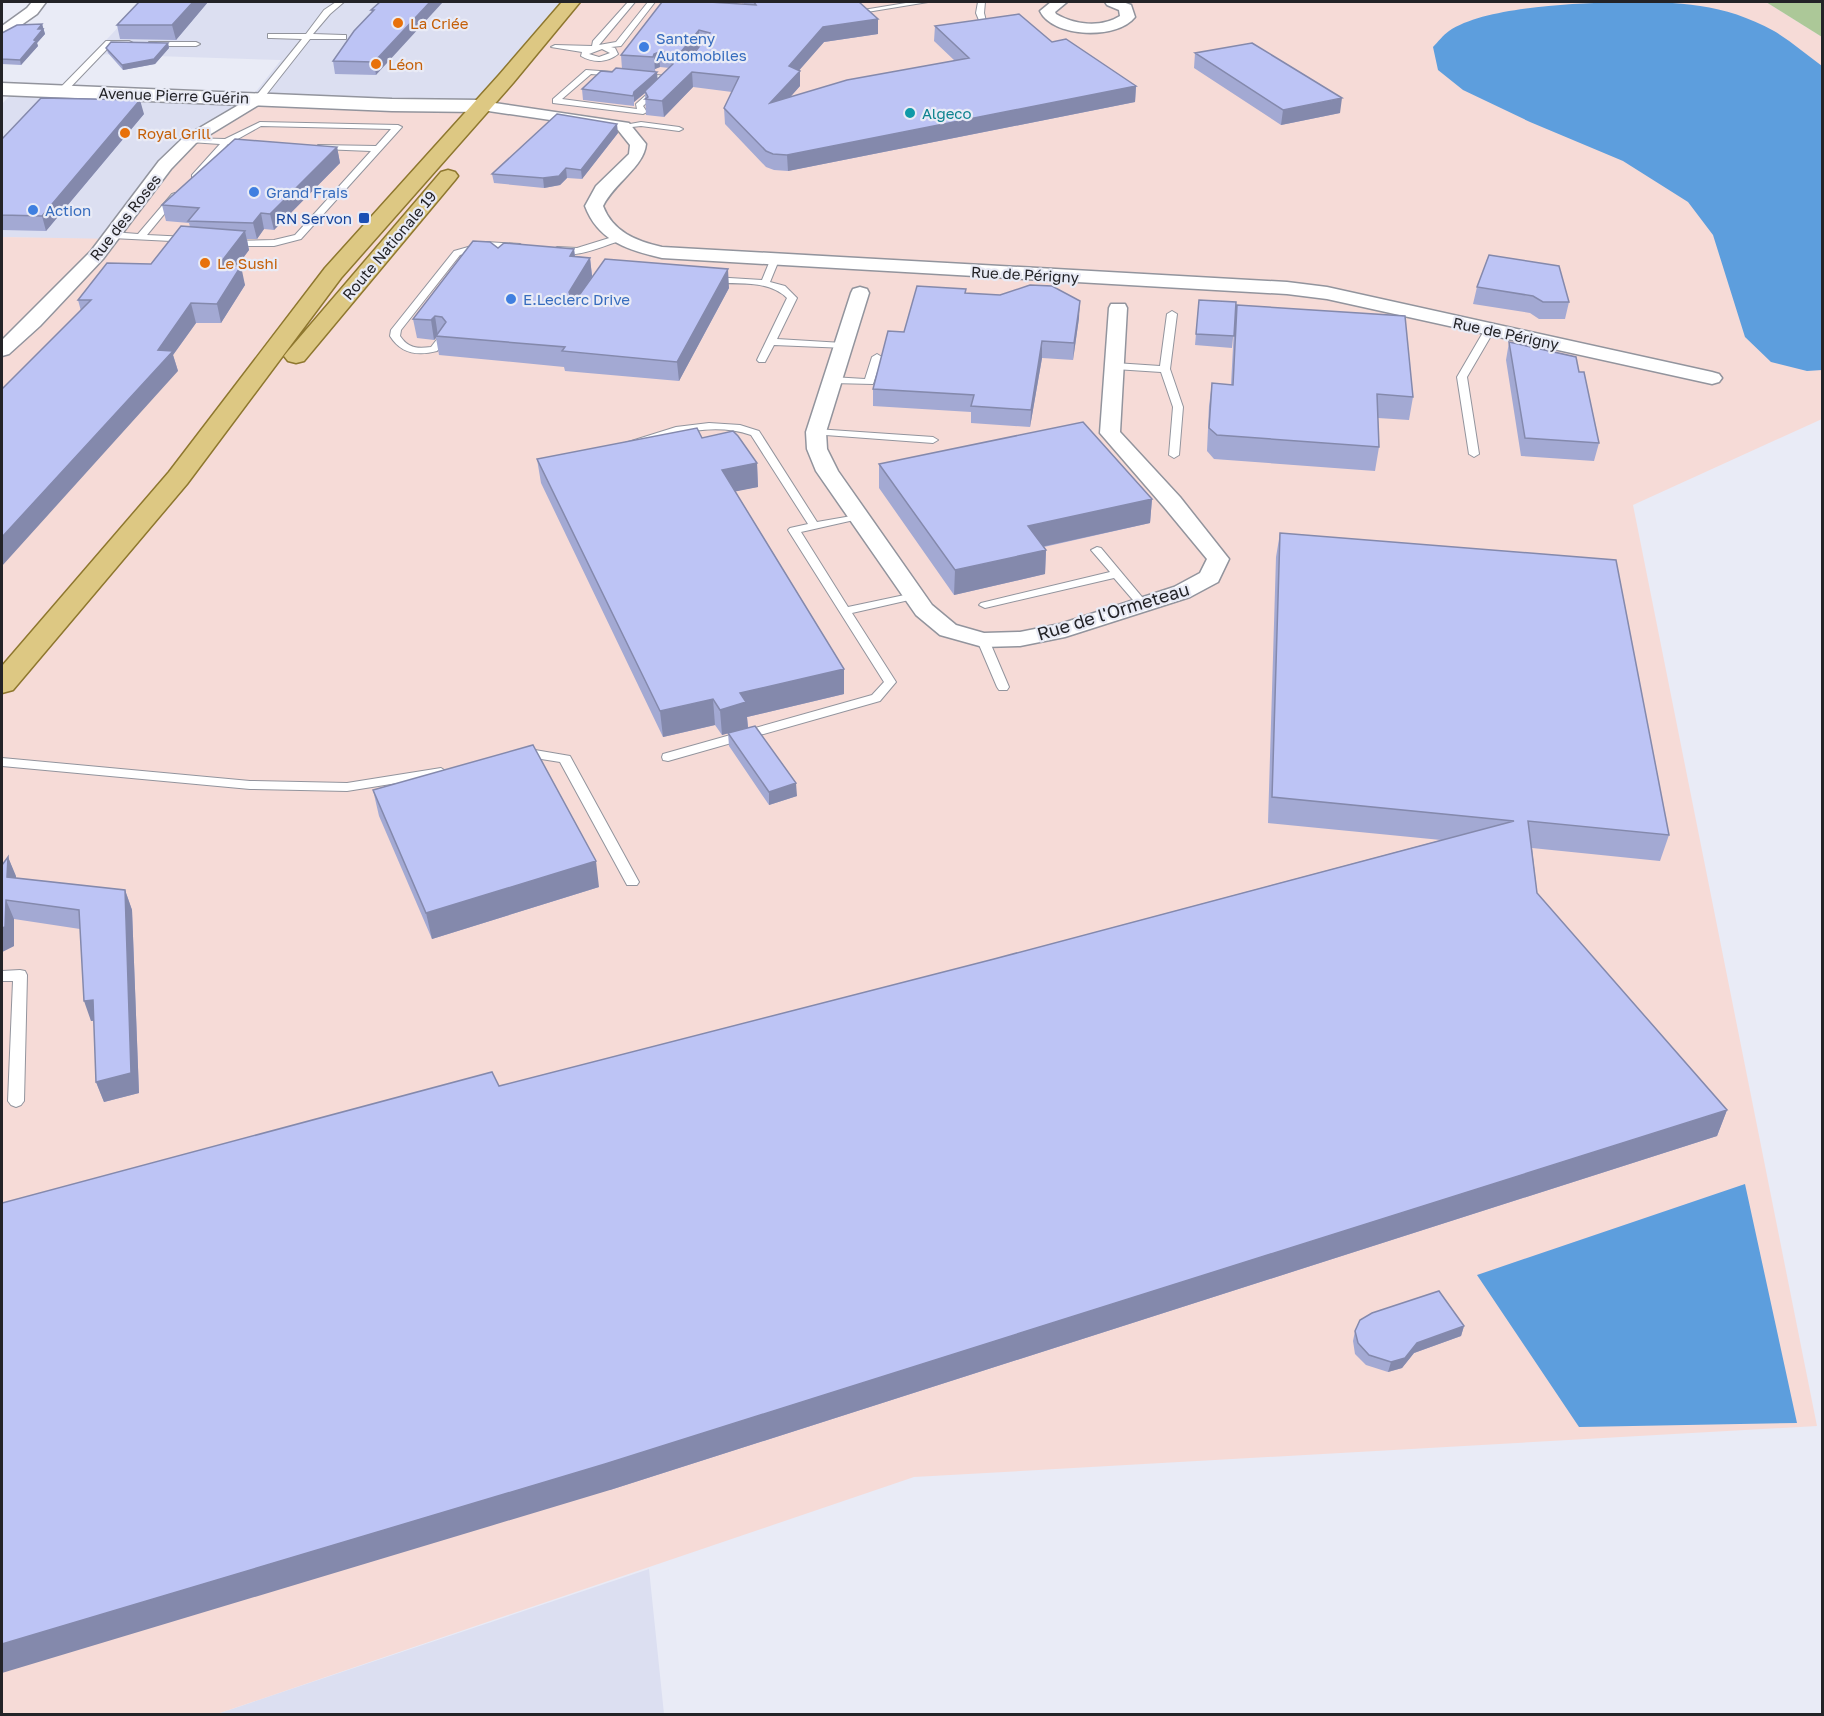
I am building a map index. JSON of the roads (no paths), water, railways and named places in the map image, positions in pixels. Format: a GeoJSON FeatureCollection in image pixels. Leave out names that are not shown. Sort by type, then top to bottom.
{"type":"FeatureCollection","features":[{"type":"Feature","properties":{"kind":"main road","name":"Route Nationale 19"},"geometry":{"type":"LineString","coordinates":[[463,147],[481,106],[571,2]]}},
{"type":"Feature","properties":{"kind":"main road","name":"Route Nationale 19"},"geometry":{"type":"LineString","coordinates":[[2,684],[178,478],[333,273],[502,109],[590,2]]}},
{"type":"Feature","properties":{"kind":"street"},"geometry":{"type":"LineString","coordinates":[[2,32],[32,11],[39,2]]}},
{"type":"Feature","properties":{"kind":"street"},"geometry":{"type":"LineString","coordinates":[[1060,2],[1049,7],[1047,11],[1050,17],[1066,24],[1090,27],[1114,25],[1128,17],[1126,8],[1112,2]]}},
{"type":"Feature","properties":{"kind":"street"},"geometry":{"type":"LineString","coordinates":[[428,99],[470,92],[506,79]]}},
{"type":"Feature","properties":{"kind":"street","name":"Avenue Pierre Guérin"},"geometry":{"type":"LineString","coordinates":[[2,90],[259,98],[392,105],[481,106]]}},
{"type":"Feature","properties":{"kind":"street","name":"Rue des Roses"},"geometry":{"type":"LineString","coordinates":[[2,350],[33,322],[89,263],[165,165],[190,140],[259,98]]}},
{"type":"Feature","properties":{"kind":"street","name":"Avenue Pierre Guérin"},"geometry":{"type":"LineString","coordinates":[[346,102],[467,99],[481,106]]}},
{"type":"Feature","properties":{"kind":"street"},"geometry":{"type":"LineString","coordinates":[[346,102],[371,107],[427,112],[449,124],[463,147]]}},
{"type":"Feature","properties":{"kind":"street"},"geometry":{"type":"LineString","coordinates":[[481,106],[623,126]]}},
{"type":"Feature","properties":{"kind":"street","name":"Rue de Périgny"},"geometry":{"type":"LineString","coordinates":[[623,126],[638,144],[637,155],[602,190],[594,206],[597,220],[619,238],[636,247],[674,255],[1176,281],[1327,293],[1712,378]]}},
{"type":"Feature","properties":{"kind":"street"},"geometry":{"type":"LineString","coordinates":[[809,262],[860,293],[931,269]]}},
{"type":"Feature","properties":{"kind":"street"},"geometry":{"type":"LineString","coordinates":[[1067,277],[1074,285],[1104,301],[1176,281]]}},
{"type":"Feature","properties":{"kind":"street","name":"Rue de l'Ormeteau"},"geometry":{"type":"LineString","coordinates":[[860,293],[816,432],[817,449],[827,471],[924,610],[948,630],[983,640],[1020,639],[1065,630],[1182,592],[1210,577],[1218,559],[1172,502],[1110,433],[1115,366],[1104,301]]}},
{"type":"Feature","properties":{"kind":"lane"},"geometry":{"type":"LineString","coordinates":[[259,98],[327,12],[340,2]]}},
{"type":"Feature","properties":{"kind":"lane"},"geometry":{"type":"LineString","coordinates":[[605,48],[614,52],[612,55],[604,58],[587,57],[584,54],[596,44],[631,2]]}},
{"type":"Feature","properties":{"kind":"lane"},"geometry":{"type":"LineString","coordinates":[[555,47],[591,49],[618,44],[651,2]]}},
{"type":"Feature","properties":{"kind":"lane"},"geometry":{"type":"LineString","coordinates":[[867,10],[924,2]]}},
{"type":"Feature","properties":{"kind":"lane"},"geometry":{"type":"LineString","coordinates":[[981,2],[980,13],[984,23]]}},
{"type":"Feature","properties":{"kind":"lane"},"geometry":{"type":"LineString","coordinates":[[271,36],[343,37]]}},
{"type":"Feature","properties":{"kind":"lane"},"geometry":{"type":"LineString","coordinates":[[62,91],[109,43],[196,44]]}},
{"type":"Feature","properties":{"kind":"lane"},"geometry":{"type":"LineString","coordinates":[[604,58],[608,68],[673,72]]}},
{"type":"Feature","properties":{"kind":"lane"},"geometry":{"type":"LineString","coordinates":[[589,72],[669,78],[639,106],[643,112],[556,101],[589,72]]}},
{"type":"Feature","properties":{"kind":"lane"},"geometry":{"type":"LineString","coordinates":[[623,126],[634,121],[643,112]]}},
{"type":"Feature","properties":{"kind":"lane"},"geometry":{"type":"LineString","coordinates":[[195,177],[226,142],[260,124],[398,127],[298,237],[285,242],[258,245],[223,242]]}},
{"type":"Feature","properties":{"kind":"lane"},"geometry":{"type":"LineString","coordinates":[[623,126],[641,124],[680,129]]}},
{"type":"Feature","properties":{"kind":"lane"},"geometry":{"type":"LineString","coordinates":[[190,140],[249,143]]}},
{"type":"Feature","properties":{"kind":"lane"},"geometry":{"type":"LineString","coordinates":[[308,146],[377,149]]}},
{"type":"Feature","properties":{"kind":"lane"},"geometry":{"type":"LineString","coordinates":[[140,237],[178,192]]}},
{"type":"Feature","properties":{"kind":"lane"},"geometry":{"type":"LineString","coordinates":[[112,235],[199,241]]}},
{"type":"Feature","properties":{"kind":"lane"},"geometry":{"type":"LineString","coordinates":[[544,249],[578,251],[619,238]]}},
{"type":"Feature","properties":{"kind":"lane"},"geometry":{"type":"LineString","coordinates":[[441,340],[434,349],[414,351],[405,349],[395,336],[396,330],[457,253],[486,245],[508,250],[533,248]]}},
{"type":"Feature","properties":{"kind":"lane"},"geometry":{"type":"LineString","coordinates":[[578,251],[587,261]]}},
{"type":"Feature","properties":{"kind":"lane"},"geometry":{"type":"LineString","coordinates":[[765,283],[774,260]]}},
{"type":"Feature","properties":{"kind":"lane"},"geometry":{"type":"LineString","coordinates":[[707,279],[765,283],[782,288],[792,298],[762,360]]}},
{"type":"Feature","properties":{"kind":"lane"},"geometry":{"type":"LineString","coordinates":[[1172,314],[1165,369],[1178,407],[1174,455]]}},
{"type":"Feature","properties":{"kind":"lane"},"geometry":{"type":"LineString","coordinates":[[1474,454],[1462,377],[1490,329]]}},
{"type":"Feature","properties":{"kind":"lane"},"geometry":{"type":"LineString","coordinates":[[771,342],[843,346]]}},
{"type":"Feature","properties":{"kind":"lane"},"geometry":{"type":"LineString","coordinates":[[832,380],[870,382],[877,357]]}},
{"type":"Feature","properties":{"kind":"lane"},"geometry":{"type":"LineString","coordinates":[[1115,366],[1165,369]]}},
{"type":"Feature","properties":{"kind":"lane"},"geometry":{"type":"LineString","coordinates":[[623,445],[655,436],[718,424],[739,426],[755,433],[814,525]]}},
{"type":"Feature","properties":{"kind":"lane"},"geometry":{"type":"LineString","coordinates":[[816,432],[933,440]]}},
{"type":"Feature","properties":{"kind":"lane"},"geometry":{"type":"LineString","coordinates":[[669,757],[876,698],[890,682],[794,530],[859,516]]}},
{"type":"Feature","properties":{"kind":"lane"},"geometry":{"type":"LineString","coordinates":[[1097,550],[1143,605]]}},
{"type":"Feature","properties":{"kind":"lane"},"geometry":{"type":"LineString","coordinates":[[985,605],[1117,574]]}},
{"type":"Feature","properties":{"kind":"lane"},"geometry":{"type":"LineString","coordinates":[[845,611],[914,596]]}},
{"type":"Feature","properties":{"kind":"lane"},"geometry":{"type":"LineString","coordinates":[[983,640],[1003,687]]}},
{"type":"Feature","properties":{"kind":"lane"},"geometry":{"type":"LineString","coordinates":[[512,759],[535,754],[565,759],[632,882]]}},
{"type":"Feature","properties":{"kind":"lane"},"geometry":{"type":"LineString","coordinates":[[2,762],[250,785],[336,787],[454,770]]}},
{"type":"Feature","properties":{"kind":"lane"},"geometry":{"type":"LineString","coordinates":[[2,976],[20,975],[16,1101]]}},
{"type":"Feature","properties":{"kind":"water"},"geometry":{"type":"Polygon","coordinates":[[[1613,2],[1676,3],[1734,14],[1774,31],[1822,66],[1822,370],[1807,371],[1771,362],[1745,337],[1713,235],[1688,202],[1623,161],[1530,122],[1463,90],[1438,70],[1433,47],[1447,33],[1464,23],[1528,8],[1613,2]]]}},
{"type":"Feature","properties":{"kind":"water"},"geometry":{"type":"Polygon","coordinates":[[[1745,1184],[1797,1423],[1579,1427],[1477,1275],[1745,1184]]]}},
{"type":"Feature","properties":{"kind":"place","name":"La Criée"},"geometry":{"type":"Point","coordinates":[398,23]}},
{"type":"Feature","properties":{"kind":"place","name":"Santeny Automobiles"},"geometry":{"type":"Point","coordinates":[644,47]}},
{"type":"Feature","properties":{"kind":"place","name":"Léon"},"geometry":{"type":"Point","coordinates":[376,64]}},
{"type":"Feature","properties":{"kind":"place","name":"Algeco"},"geometry":{"type":"Point","coordinates":[910,113]}},
{"type":"Feature","properties":{"kind":"place","name":"Royal Grill"},"geometry":{"type":"Point","coordinates":[125,133]}},
{"type":"Feature","properties":{"kind":"place","name":"Grand Frais"},"geometry":{"type":"Point","coordinates":[254,192]}},
{"type":"Feature","properties":{"kind":"place","name":"Action"},"geometry":{"type":"Point","coordinates":[33,210]}},
{"type":"Feature","properties":{"kind":"place","name":"RN Servon"},"geometry":{"type":"Point","coordinates":[364,218]}},
{"type":"Feature","properties":{"kind":"place","name":"Le Sushi"},"geometry":{"type":"Point","coordinates":[205,263]}},
{"type":"Feature","properties":{"kind":"place","name":"E.Leclerc Drive"},"geometry":{"type":"Point","coordinates":[511,299]}}]}
